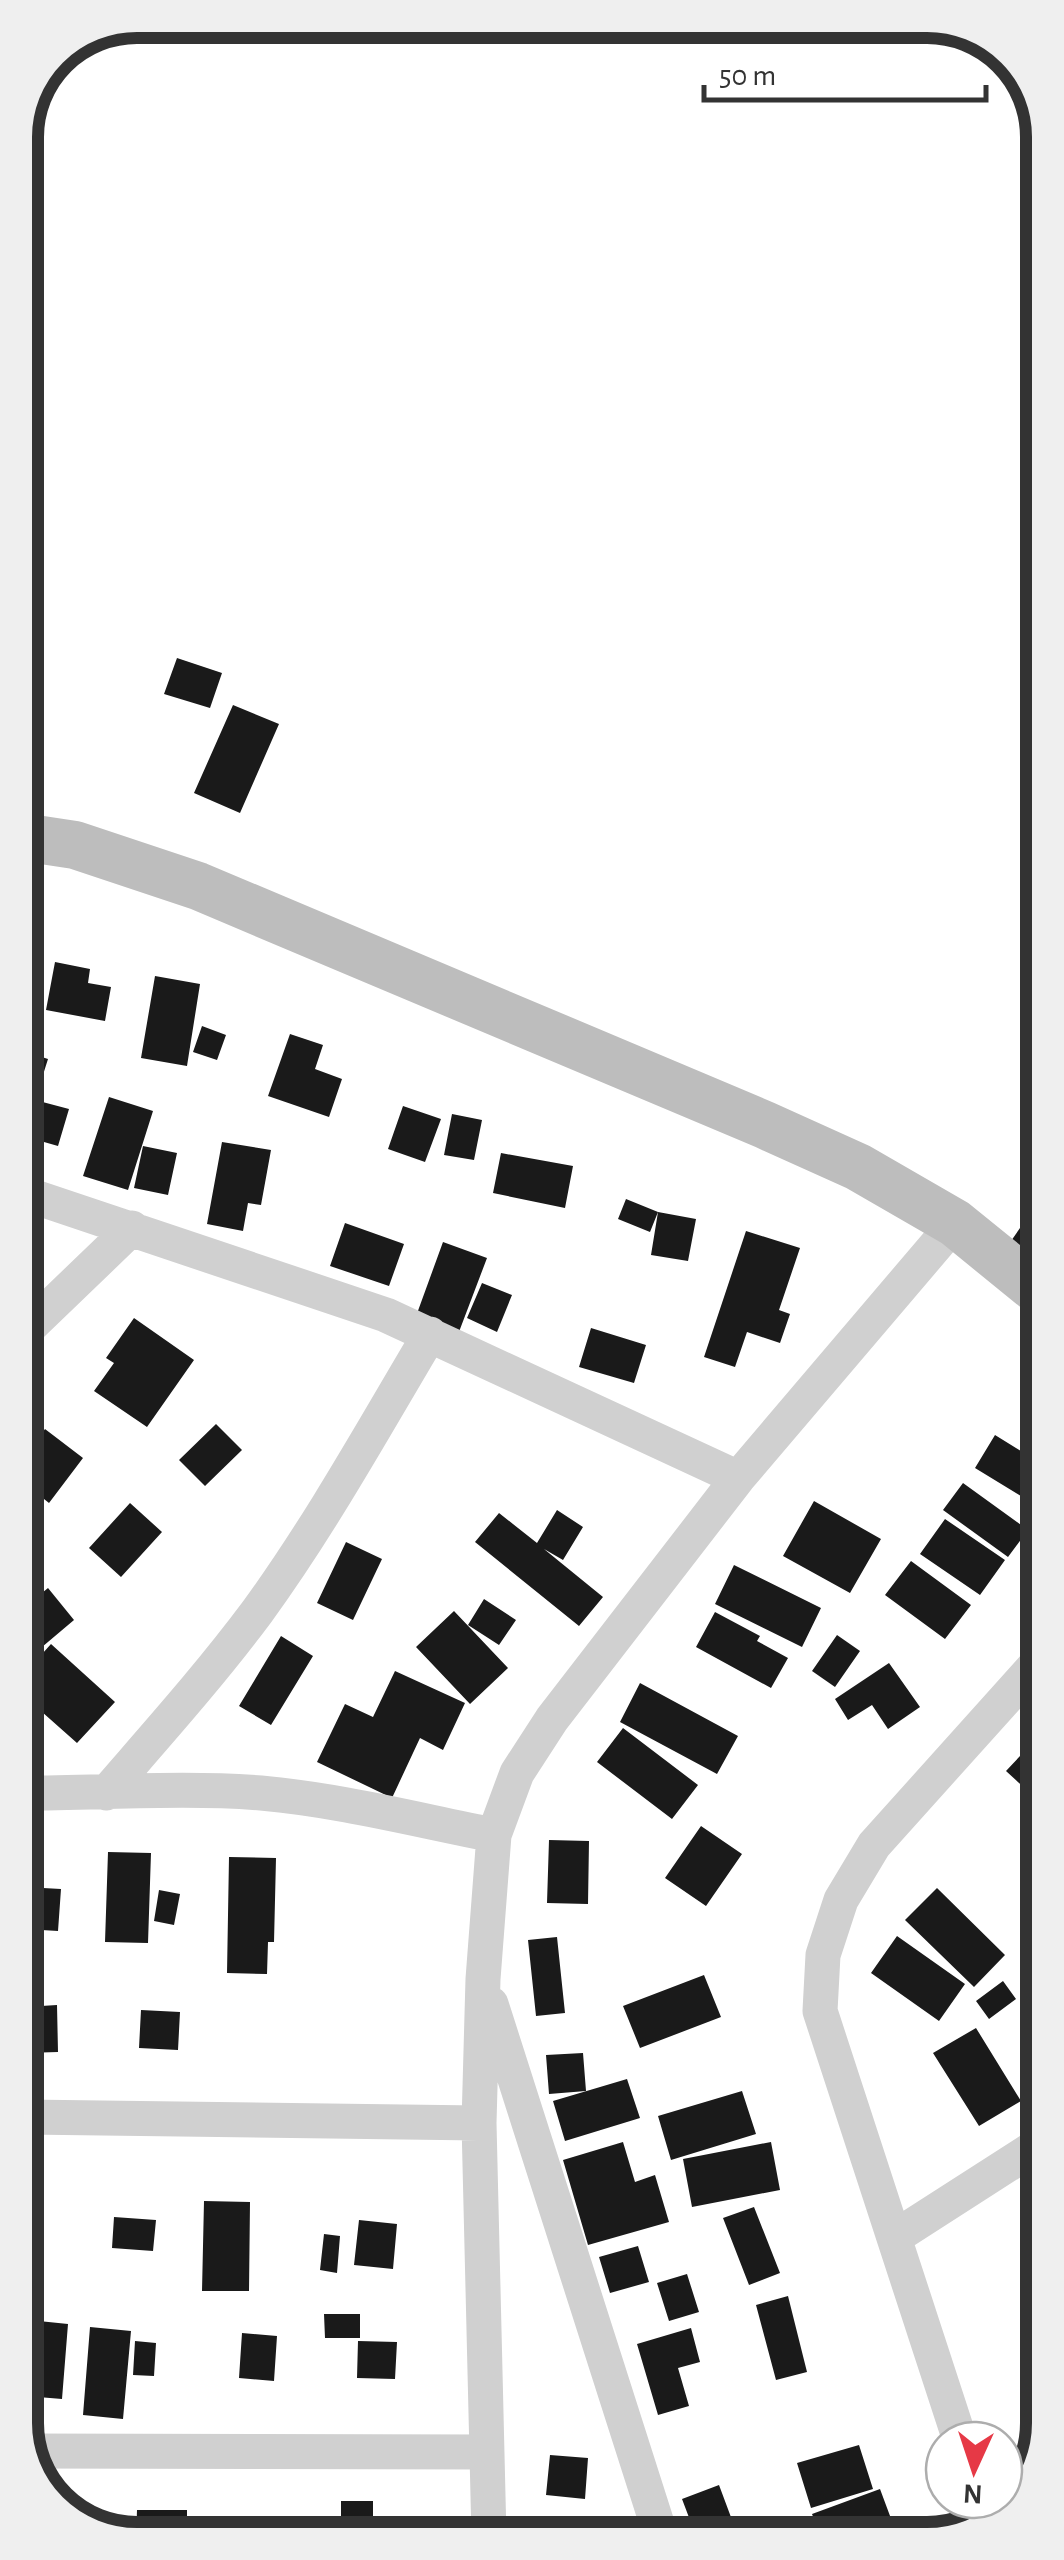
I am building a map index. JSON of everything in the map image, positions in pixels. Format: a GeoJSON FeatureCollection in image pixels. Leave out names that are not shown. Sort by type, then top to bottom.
{"type":"FeatureCollection","features":[{"type":"Feature","properties":{"kind":"street"},"geometry":{"type":"LineString","coordinates":[[38,839],[75,845],[198,886],[765,1125],[858,1167],[954,1223],[1026,1281]]}},
{"type":"Feature","properties":{"kind":"street"},"geometry":{"type":"LineString","coordinates":[[38,1199],[386,1315],[738,1478]]}},
{"type":"Feature","properties":{"kind":"street"},"geometry":{"type":"LineString","coordinates":[[488,2522],[479,2123],[482,1979],[494,1835],[518,1774],[552,1719],[738,1478],[954,1223]]}},
{"type":"Feature","properties":{"kind":"street"},"geometry":{"type":"LineString","coordinates":[[38,1319],[132,1228]]}},
{"type":"Feature","properties":{"kind":"street"},"geometry":{"type":"LineString","coordinates":[[106,1793],[257,1612],[300,1550],[430,1334]]}},
{"type":"Feature","properties":{"kind":"street"},"geometry":{"type":"LineString","coordinates":[[954,2420],[820,2011],[823,1955],[842,1900],[874,1845],[1026,1676]]}},
{"type":"Feature","properties":{"kind":"street"},"geometry":{"type":"LineString","coordinates":[[38,1793],[260,1793],[316,1799],[494,1835]]}},
{"type":"Feature","properties":{"kind":"street"},"geometry":{"type":"LineString","coordinates":[[482,1979],[657,2522]]}},
{"type":"Feature","properties":{"kind":"street"},"geometry":{"type":"LineString","coordinates":[[38,2117],[479,2123]]}},
{"type":"Feature","properties":{"kind":"street"},"geometry":{"type":"LineString","coordinates":[[896,2236],[1026,2153]]}},
{"type":"Feature","properties":{"kind":"street"},"geometry":{"type":"LineString","coordinates":[[42,2451],[486,2452]]}},
{"type":"Feature","properties":{"kind":"building"},"geometry":{"type":"Polygon","coordinates":[[[177,658],[222,673],[210,708],[164,694],[177,658]]]}},
{"type":"Feature","properties":{"kind":"building"},"geometry":{"type":"Polygon","coordinates":[[[233,705],[279,724],[240,813],[194,793],[233,705]]]}},
{"type":"Feature","properties":{"kind":"building"},"geometry":{"type":"Polygon","coordinates":[[[55,962],[90,969],[88,983],[111,987],[105,1021],[46,1010],[55,962]]]}},
{"type":"Feature","properties":{"kind":"building"},"geometry":{"type":"Polygon","coordinates":[[[155,976],[200,984],[187,1066],[141,1058],[155,976]]]}},
{"type":"Feature","properties":{"kind":"building"},"geometry":{"type":"Polygon","coordinates":[[[202,1026],[226,1035],[217,1060],[193,1052],[202,1026]]]}},
{"type":"Feature","properties":{"kind":"building"},"geometry":{"type":"Polygon","coordinates":[[[290,1034],[323,1045],[315,1069],[342,1079],[329,1117],[268,1096],[290,1034]]]}},
{"type":"Feature","properties":{"kind":"building"},"geometry":{"type":"Polygon","coordinates":[[[38,1056],[48,1059],[38,1091],[38,1056]]]}},
{"type":"Feature","properties":{"kind":"building"},"geometry":{"type":"Polygon","coordinates":[[[109,1097],[153,1111],[128,1190],[83,1176],[109,1097]]]}},
{"type":"Feature","properties":{"kind":"building"},"geometry":{"type":"Polygon","coordinates":[[[38,1101],[69,1109],[58,1146],[38,1140],[38,1101]]]}},
{"type":"Feature","properties":{"kind":"building"},"geometry":{"type":"Polygon","coordinates":[[[403,1106],[441,1119],[425,1162],[388,1149],[403,1106]]]}},
{"type":"Feature","properties":{"kind":"building"},"geometry":{"type":"Polygon","coordinates":[[[452,1114],[482,1120],[474,1160],[444,1155],[452,1114]]]}},
{"type":"Feature","properties":{"kind":"building"},"geometry":{"type":"Polygon","coordinates":[[[222,1142],[271,1150],[261,1205],[248,1203],[243,1231],[207,1224],[222,1142]]]}},
{"type":"Feature","properties":{"kind":"building"},"geometry":{"type":"Polygon","coordinates":[[[143,1146],[177,1153],[168,1195],[134,1188],[143,1146]]]}},
{"type":"Feature","properties":{"kind":"building"},"geometry":{"type":"Polygon","coordinates":[[[501,1153],[573,1166],[565,1208],[493,1193],[501,1153]]]}},
{"type":"Feature","properties":{"kind":"building"},"geometry":{"type":"Polygon","coordinates":[[[626,1199],[658,1212],[650,1232],[618,1219],[626,1199]]]}},
{"type":"Feature","properties":{"kind":"building"},"geometry":{"type":"Polygon","coordinates":[[[658,1212],[696,1219],[688,1261],[651,1255],[658,1212]]]}},
{"type":"Feature","properties":{"kind":"building"},"geometry":{"type":"Polygon","coordinates":[[[1026,1219],[1026,1252],[1011,1241],[1026,1219]]]}},
{"type":"Feature","properties":{"kind":"building"},"geometry":{"type":"Polygon","coordinates":[[[345,1223],[404,1244],[389,1286],[330,1266],[345,1223]]]}},
{"type":"Feature","properties":{"kind":"building"},"geometry":{"type":"Polygon","coordinates":[[[746,1231],[800,1248],[779,1310],[790,1314],[780,1343],[747,1332],[735,1367],[704,1357],[746,1231]]]}},
{"type":"Feature","properties":{"kind":"building"},"geometry":{"type":"Polygon","coordinates":[[[443,1242],[487,1258],[454,1345],[411,1330],[443,1242]]]}},
{"type":"Feature","properties":{"kind":"building"},"geometry":{"type":"Polygon","coordinates":[[[482,1283],[512,1295],[497,1332],[467,1318],[482,1283]]]}},
{"type":"Feature","properties":{"kind":"building"},"geometry":{"type":"Polygon","coordinates":[[[134,1318],[194,1360],[147,1427],[94,1391],[114,1363],[106,1358],[134,1318]]]}},
{"type":"Feature","properties":{"kind":"building"},"geometry":{"type":"Polygon","coordinates":[[[591,1328],[646,1345],[634,1383],[579,1367],[591,1328]]]}},
{"type":"Feature","properties":{"kind":"building"},"geometry":{"type":"Polygon","coordinates":[[[216,1424],[242,1450],[205,1486],[179,1460],[216,1424]]]}},
{"type":"Feature","properties":{"kind":"building"},"geometry":{"type":"Polygon","coordinates":[[[45,1429],[83,1458],[49,1503],[38,1494],[38,1438],[45,1429]]]}},
{"type":"Feature","properties":{"kind":"building"},"geometry":{"type":"Polygon","coordinates":[[[995,1435],[1026,1454],[1026,1499],[975,1468],[995,1435]]]}},
{"type":"Feature","properties":{"kind":"building"},"geometry":{"type":"Polygon","coordinates":[[[963,1483],[1026,1529],[1026,1533],[1008,1557],[943,1510],[963,1483]]]}},
{"type":"Feature","properties":{"kind":"building"},"geometry":{"type":"Polygon","coordinates":[[[814,1501],[881,1539],[850,1593],[783,1556],[814,1501]]]}},
{"type":"Feature","properties":{"kind":"building"},"geometry":{"type":"Polygon","coordinates":[[[130,1503],[162,1532],[121,1577],[89,1548],[130,1503]]]}},
{"type":"Feature","properties":{"kind":"building"},"geometry":{"type":"Polygon","coordinates":[[[557,1510],[583,1527],[563,1560],[544,1549],[603,1597],[579,1626],[475,1542],[499,1513],[537,1543],[557,1510]]]}},
{"type":"Feature","properties":{"kind":"building"},"geometry":{"type":"Polygon","coordinates":[[[945,1519],[1005,1560],[980,1595],[920,1554],[945,1519]]]}},
{"type":"Feature","properties":{"kind":"building"},"geometry":{"type":"Polygon","coordinates":[[[346,1542],[382,1559],[353,1620],[317,1603],[346,1542]]]}},
{"type":"Feature","properties":{"kind":"building"},"geometry":{"type":"Polygon","coordinates":[[[911,1561],[971,1605],[945,1639],[885,1595],[911,1561]]]}},
{"type":"Feature","properties":{"kind":"building"},"geometry":{"type":"Polygon","coordinates":[[[734,1565],[821,1608],[802,1647],[715,1604],[734,1565]]]}},
{"type":"Feature","properties":{"kind":"building"},"geometry":{"type":"Polygon","coordinates":[[[48,1588],[74,1620],[38,1650],[38,1596],[48,1588]]]}},
{"type":"Feature","properties":{"kind":"building"},"geometry":{"type":"Polygon","coordinates":[[[484,1599],[516,1620],[499,1645],[468,1625],[484,1599]]]}},
{"type":"Feature","properties":{"kind":"building"},"geometry":{"type":"Polygon","coordinates":[[[454,1611],[508,1668],[470,1704],[416,1647],[454,1611]]]}},
{"type":"Feature","properties":{"kind":"building"},"geometry":{"type":"Polygon","coordinates":[[[715,1612],[760,1636],[757,1641],[788,1658],[771,1688],[696,1647],[715,1612]]]}},
{"type":"Feature","properties":{"kind":"building"},"geometry":{"type":"Polygon","coordinates":[[[837,1635],[860,1651],[835,1687],[812,1671],[837,1635]]]}},
{"type":"Feature","properties":{"kind":"building"},"geometry":{"type":"Polygon","coordinates":[[[281,1636],[313,1656],[271,1725],[239,1706],[281,1636]]]}},
{"type":"Feature","properties":{"kind":"building"},"geometry":{"type":"Polygon","coordinates":[[[51,1644],[115,1702],[77,1743],[38,1708],[38,1658],[51,1644]]]}},
{"type":"Feature","properties":{"kind":"building"},"geometry":{"type":"Polygon","coordinates":[[[889,1663],[920,1707],[888,1729],[872,1705],[848,1720],[835,1699],[889,1663]]]}},
{"type":"Feature","properties":{"kind":"building"},"geometry":{"type":"Polygon","coordinates":[[[395,1671],[465,1703],[443,1750],[420,1738],[392,1798],[317,1762],[345,1704],[373,1717],[395,1671]]]}},
{"type":"Feature","properties":{"kind":"building"},"geometry":{"type":"Polygon","coordinates":[[[640,1683],[738,1736],[717,1774],[620,1722],[640,1683]]]}},
{"type":"Feature","properties":{"kind":"building"},"geometry":{"type":"Polygon","coordinates":[[[623,1728],[698,1785],[672,1819],[597,1762],[623,1728]]]}},
{"type":"Feature","properties":{"kind":"building"},"geometry":{"type":"Polygon","coordinates":[[[1026,1750],[1026,1789],[1006,1771],[1026,1750]]]}},
{"type":"Feature","properties":{"kind":"building"},"geometry":{"type":"Polygon","coordinates":[[[701,1826],[742,1854],[706,1906],[665,1878],[701,1826]]]}},
{"type":"Feature","properties":{"kind":"building"},"geometry":{"type":"Polygon","coordinates":[[[549,1840],[589,1841],[588,1904],[547,1903],[549,1840]]]}},
{"type":"Feature","properties":{"kind":"building"},"geometry":{"type":"Polygon","coordinates":[[[108,1852],[151,1853],[148,1943],[105,1942],[108,1852]]]}},
{"type":"Feature","properties":{"kind":"building"},"geometry":{"type":"Polygon","coordinates":[[[229,1857],[276,1858],[274,1942],[268,1942],[267,1974],[227,1973],[229,1857]]]}},
{"type":"Feature","properties":{"kind":"building"},"geometry":{"type":"Polygon","coordinates":[[[38,1888],[61,1889],[58,1931],[38,1930],[38,1888]]]}},
{"type":"Feature","properties":{"kind":"building"},"geometry":{"type":"Polygon","coordinates":[[[937,1888],[1005,1955],[974,1987],[905,1920],[937,1888]]]}},
{"type":"Feature","properties":{"kind":"building"},"geometry":{"type":"Polygon","coordinates":[[[159,1890],[180,1894],[174,1925],[154,1921],[159,1890]]]}},
{"type":"Feature","properties":{"kind":"building"},"geometry":{"type":"Polygon","coordinates":[[[897,1936],[965,1984],[939,2021],[871,1973],[897,1936]]]}},
{"type":"Feature","properties":{"kind":"building"},"geometry":{"type":"Polygon","coordinates":[[[557,1937],[565,2013],[536,2016],[528,1940],[557,1937]]]}},
{"type":"Feature","properties":{"kind":"building"},"geometry":{"type":"Polygon","coordinates":[[[704,1975],[721,2017],[640,2048],[623,2006],[704,1975]]]}},
{"type":"Feature","properties":{"kind":"building"},"geometry":{"type":"Polygon","coordinates":[[[1003,1981],[1016,1999],[989,2019],[976,2001],[1003,1981]]]}},
{"type":"Feature","properties":{"kind":"building"},"geometry":{"type":"Polygon","coordinates":[[[57,2005],[58,2052],[38,2053],[38,2006],[57,2005]]]}},
{"type":"Feature","properties":{"kind":"building"},"geometry":{"type":"Polygon","coordinates":[[[141,2010],[180,2012],[178,2050],[139,2048],[141,2010]]]}},
{"type":"Feature","properties":{"kind":"building"},"geometry":{"type":"Polygon","coordinates":[[[976,2028],[1021,2101],[979,2126],[933,2053],[976,2028]]]}},
{"type":"Feature","properties":{"kind":"building"},"geometry":{"type":"Polygon","coordinates":[[[583,2053],[586,2091],[549,2094],[546,2055],[583,2053]]]}},
{"type":"Feature","properties":{"kind":"building"},"geometry":{"type":"Polygon","coordinates":[[[627,2079],[640,2118],[565,2141],[553,2101],[627,2079]]]}},
{"type":"Feature","properties":{"kind":"building"},"geometry":{"type":"Polygon","coordinates":[[[742,2091],[756,2134],[671,2160],[658,2116],[742,2091]]]}},
{"type":"Feature","properties":{"kind":"building"},"geometry":{"type":"Polygon","coordinates":[[[623,2142],[635,2182],[655,2175],[669,2222],[588,2245],[563,2160],[623,2142]]]}},
{"type":"Feature","properties":{"kind":"building"},"geometry":{"type":"Polygon","coordinates":[[[771,2142],[780,2190],[692,2207],[683,2159],[771,2142]]]}},
{"type":"Feature","properties":{"kind":"building"},"geometry":{"type":"Polygon","coordinates":[[[204,2201],[250,2202],[249,2291],[202,2291],[204,2201]]]}},
{"type":"Feature","properties":{"kind":"building"},"geometry":{"type":"Polygon","coordinates":[[[754,2207],[780,2273],[749,2285],[723,2218],[754,2207]]]}},
{"type":"Feature","properties":{"kind":"building"},"geometry":{"type":"Polygon","coordinates":[[[114,2217],[156,2220],[153,2251],[112,2248],[114,2217]]]}},
{"type":"Feature","properties":{"kind":"building"},"geometry":{"type":"Polygon","coordinates":[[[359,2220],[397,2224],[393,2269],[354,2265],[359,2220]]]}},
{"type":"Feature","properties":{"kind":"building"},"geometry":{"type":"Polygon","coordinates":[[[324,2234],[340,2236],[337,2273],[320,2270],[324,2234]]]}},
{"type":"Feature","properties":{"kind":"building"},"geometry":{"type":"Polygon","coordinates":[[[638,2246],[649,2282],[610,2293],[599,2257],[638,2246]]]}},
{"type":"Feature","properties":{"kind":"building"},"geometry":{"type":"Polygon","coordinates":[[[687,2274],[699,2312],[669,2321],[657,2283],[687,2274]]]}},
{"type":"Feature","properties":{"kind":"building"},"geometry":{"type":"Polygon","coordinates":[[[788,2296],[807,2372],[776,2380],[756,2305],[788,2296]]]}},
{"type":"Feature","properties":{"kind":"building"},"geometry":{"type":"Polygon","coordinates":[[[324,2314],[360,2314],[360,2338],[325,2338],[324,2314]]]}},
{"type":"Feature","properties":{"kind":"building"},"geometry":{"type":"Polygon","coordinates":[[[38,2321],[68,2324],[62,2399],[38,2397],[38,2321]]]}},
{"type":"Feature","properties":{"kind":"building"},"geometry":{"type":"Polygon","coordinates":[[[90,2327],[131,2331],[123,2419],[83,2415],[90,2327]]]}},
{"type":"Feature","properties":{"kind":"building"},"geometry":{"type":"Polygon","coordinates":[[[691,2328],[700,2362],[678,2368],[689,2406],[658,2415],[637,2344],[691,2328]]]}},
{"type":"Feature","properties":{"kind":"building"},"geometry":{"type":"Polygon","coordinates":[[[242,2333],[277,2336],[274,2381],[239,2378],[242,2333]]]}},
{"type":"Feature","properties":{"kind":"building"},"geometry":{"type":"Polygon","coordinates":[[[135,2341],[156,2343],[154,2376],[133,2375],[135,2341]]]}},
{"type":"Feature","properties":{"kind":"building"},"geometry":{"type":"Polygon","coordinates":[[[358,2341],[397,2342],[395,2379],[357,2378],[358,2341]]]}},
{"type":"Feature","properties":{"kind":"building"},"geometry":{"type":"Polygon","coordinates":[[[859,2445],[873,2489],[811,2508],[797,2463],[859,2445]]]}},
{"type":"Feature","properties":{"kind":"building"},"geometry":{"type":"Polygon","coordinates":[[[550,2455],[588,2458],[585,2499],[546,2495],[550,2455]]]}},
{"type":"Feature","properties":{"kind":"building"},"geometry":{"type":"Polygon","coordinates":[[[719,2485],[733,2522],[691,2522],[682,2499],[719,2485]]]}},
{"type":"Feature","properties":{"kind":"building"},"geometry":{"type":"Polygon","coordinates":[[[880,2489],[892,2522],[815,2522],[812,2514],[880,2489]]]}},
{"type":"Feature","properties":{"kind":"building"},"geometry":{"type":"Polygon","coordinates":[[[341,2501],[373,2501],[373,2522],[341,2522],[341,2501]]]}},
{"type":"Feature","properties":{"kind":"building"},"geometry":{"type":"Polygon","coordinates":[[[137,2510],[187,2510],[187,2522],[137,2522],[137,2510]]]}}]}
